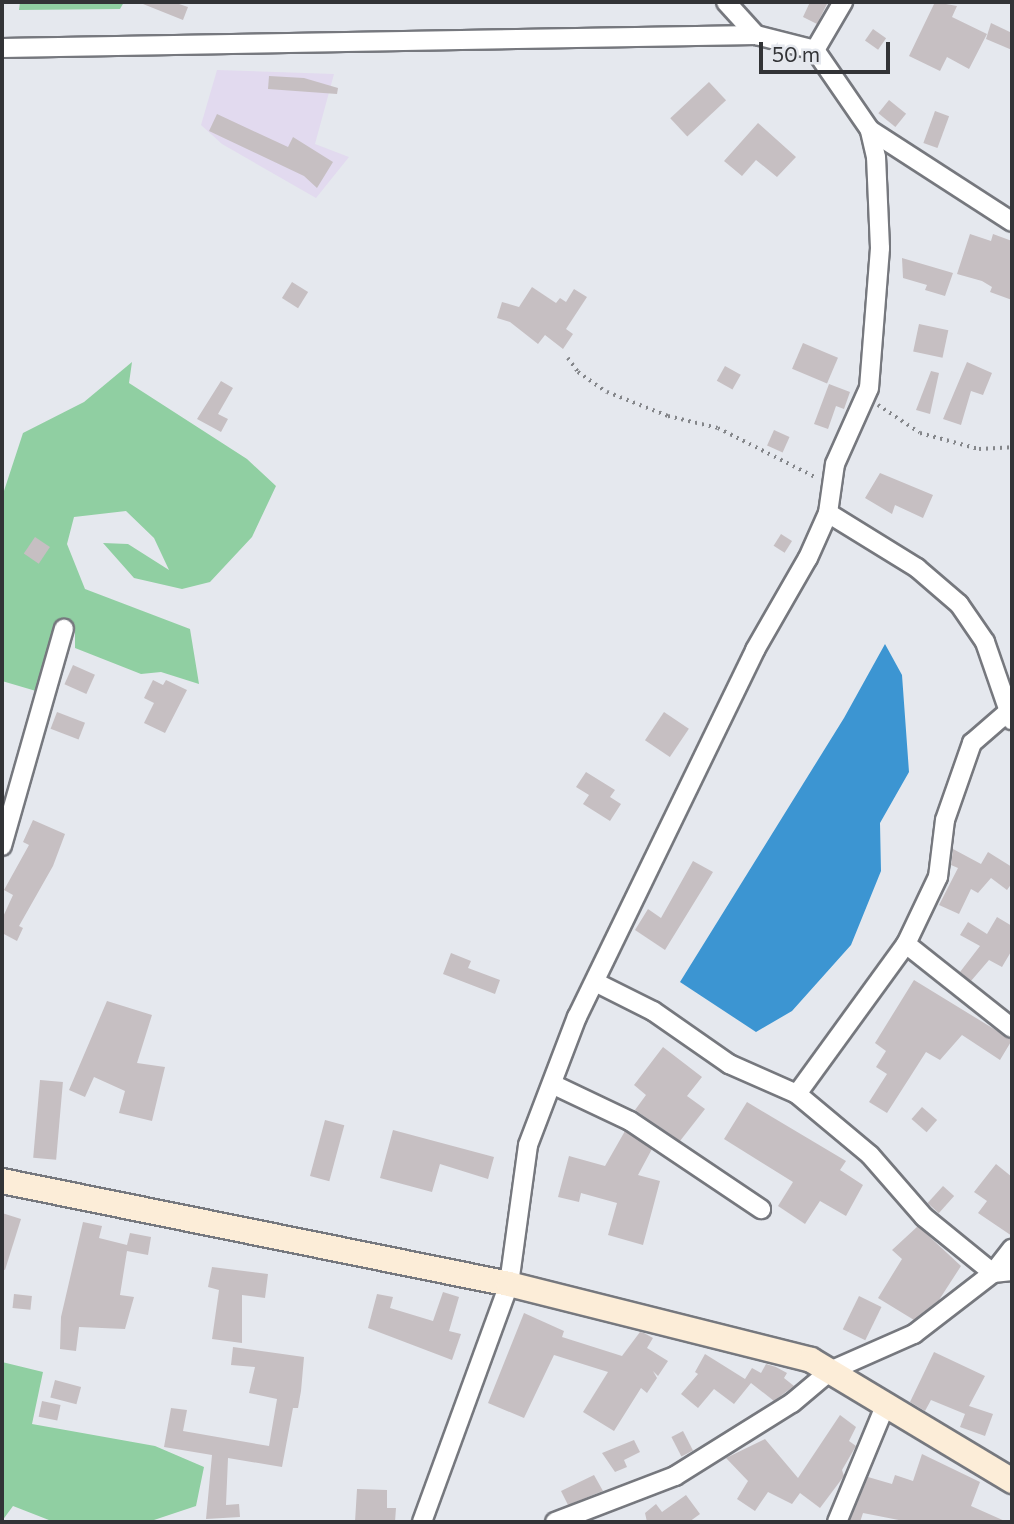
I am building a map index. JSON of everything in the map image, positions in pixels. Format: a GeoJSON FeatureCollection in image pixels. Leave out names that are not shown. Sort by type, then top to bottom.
{"type":"FeatureCollection","features":[{"type":"Feature","properties":{"kind":"main road"},"geometry":{"type":"LineString","coordinates":[[2,1181],[509,1284],[811,1360],[1012,1481]]}},
{"type":"Feature","properties":{"kind":"street"},"geometry":{"type":"LineString","coordinates":[[726,2],[756,35]]}},
{"type":"Feature","properties":{"kind":"street"},"geometry":{"type":"LineString","coordinates":[[815,50],[843,2]]}},
{"type":"Feature","properties":{"kind":"street"},"geometry":{"type":"LineString","coordinates":[[2,48],[756,35],[815,50],[870,130],[1012,222]]}},
{"type":"Feature","properties":{"kind":"street"},"geometry":{"type":"LineString","coordinates":[[422,1522],[509,1284],[528,1145],[552,1084],[652,856],[828,513],[835,464],[865,396],[880,248],[870,130]]}},
{"type":"Feature","properties":{"kind":"street"},"geometry":{"type":"LineString","coordinates":[[797,1094],[906,944],[937,877],[945,820],[972,743],[1011,715],[985,642],[959,604],[917,568],[828,513]]}},
{"type":"Feature","properties":{"kind":"street"},"geometry":{"type":"LineString","coordinates":[[2,845],[64,629]]}},
{"type":"Feature","properties":{"kind":"street"},"geometry":{"type":"LineString","coordinates":[[906,944],[1012,1028]]}},
{"type":"Feature","properties":{"kind":"street"},"geometry":{"type":"LineString","coordinates":[[596,982],[653,1011],[729,1064],[797,1094],[870,1155],[924,1217],[993,1273],[1012,1271]]}},
{"type":"Feature","properties":{"kind":"street"},"geometry":{"type":"LineString","coordinates":[[552,1084],[630,1121],[761,1209]]}},
{"type":"Feature","properties":{"kind":"street"},"geometry":{"type":"LineString","coordinates":[[555,1522],[675,1476],[792,1404],[830,1371],[914,1334],[993,1273],[1012,1249]]}},
{"type":"Feature","properties":{"kind":"street"},"geometry":{"type":"LineString","coordinates":[[837,1522],[885,1406]]}},
{"type":"Feature","properties":{"kind":"path"},"geometry":{"type":"LineString","coordinates":[[568,358],[578,372],[607,392],[668,416],[718,428],[832,483]]}},
{"type":"Feature","properties":{"kind":"path"},"geometry":{"type":"LineString","coordinates":[[865,396],[920,433],[979,449],[1012,447]]}},
{"type":"Feature","properties":{"kind":"shaded area"},"geometry":{"type":"Polygon","coordinates":[[[217,70],[334,74],[315,144],[349,157],[316,198],[222,144],[201,125],[217,70]]]}},
{"type":"Feature","properties":{"kind":"green space"},"geometry":{"type":"Polygon","coordinates":[[[20,2],[124,2],[120,9],[19,10],[20,2]]]}},
{"type":"Feature","properties":{"kind":"green space"},"geometry":{"type":"Polygon","coordinates":[[[132,362],[129,383],[247,459],[276,486],[252,537],[210,582],[182,589],[134,578],[103,543],[128,544],[169,570],[154,538],[126,511],[74,517],[67,544],[85,589],[190,629],[199,684],[161,672],[141,674],[75,648],[75,629],[61,626],[36,691],[2,681],[2,497],[23,433],[84,402],[132,362]]]}},
{"type":"Feature","properties":{"kind":"green space"},"geometry":{"type":"Polygon","coordinates":[[[2,1362],[43,1372],[32,1424],[155,1446],[204,1467],[196,1506],[148,1522],[54,1522],[13,1506],[2,1521],[2,1362]]]}},
{"type":"Feature","properties":{"kind":"water"},"geometry":{"type":"Polygon","coordinates":[[[885,644],[902,675],[909,772],[880,823],[881,871],[851,945],[792,1011],[756,1032],[680,982],[844,718],[885,644]]]}},
{"type":"Feature","properties":{"kind":"building"},"geometry":{"type":"Polygon","coordinates":[[[138,2],[173,2],[188,7],[183,20],[138,2]]]}},
{"type":"Feature","properties":{"kind":"building"},"geometry":{"type":"Polygon","coordinates":[[[810,2],[828,2],[817,24],[803,17],[810,2]]]}},
{"type":"Feature","properties":{"kind":"building"},"geometry":{"type":"Polygon","coordinates":[[[935,2],[957,6],[952,17],[987,34],[969,69],[947,57],[940,71],[909,56],[935,2]]]}},
{"type":"Feature","properties":{"kind":"building"},"geometry":{"type":"Polygon","coordinates":[[[991,23],[1012,33],[1012,50],[986,39],[991,23]]]}},
{"type":"Feature","properties":{"kind":"building"},"geometry":{"type":"Polygon","coordinates":[[[873,29],[886,38],[878,50],[865,40],[873,29]]]}},
{"type":"Feature","properties":{"kind":"building"},"geometry":{"type":"Polygon","coordinates":[[[269,76],[304,78],[338,88],[337,94],[268,89],[269,76]]]}},
{"type":"Feature","properties":{"kind":"building"},"geometry":{"type":"Polygon","coordinates":[[[709,82],[726,100],[687,136],[670,118],[709,82]]]}},
{"type":"Feature","properties":{"kind":"building"},"geometry":{"type":"Polygon","coordinates":[[[889,100],[906,114],[895,127],[878,113],[889,100]]]}},
{"type":"Feature","properties":{"kind":"building"},"geometry":{"type":"Polygon","coordinates":[[[935,111],[949,116],[937,148],[923,143],[935,111]]]}},
{"type":"Feature","properties":{"kind":"building"},"geometry":{"type":"Polygon","coordinates":[[[217,114],[288,147],[293,137],[333,162],[317,188],[304,176],[209,131],[217,114]]]}},
{"type":"Feature","properties":{"kind":"building"},"geometry":{"type":"Polygon","coordinates":[[[758,123],[796,157],[777,177],[756,160],[742,176],[724,161],[758,123]]]}},
{"type":"Feature","properties":{"kind":"building"},"geometry":{"type":"Polygon","coordinates":[[[970,234],[991,241],[993,234],[1012,241],[1012,300],[990,292],[992,287],[982,281],[957,274],[970,234]]]}},
{"type":"Feature","properties":{"kind":"building"},"geometry":{"type":"Polygon","coordinates":[[[902,258],[953,273],[945,296],[925,290],[927,285],[903,278],[902,258]]]}},
{"type":"Feature","properties":{"kind":"building"},"geometry":{"type":"Polygon","coordinates":[[[292,282],[308,292],[298,308],[282,298],[292,282]]]}},
{"type":"Feature","properties":{"kind":"building"},"geometry":{"type":"Polygon","coordinates":[[[532,287],[556,303],[560,298],[566,302],[574,289],[587,297],[566,329],[573,334],[563,349],[545,335],[538,344],[510,322],[497,318],[502,302],[519,307],[532,287]]]}},
{"type":"Feature","properties":{"kind":"building"},"geometry":{"type":"Polygon","coordinates":[[[919,324],[948,330],[943,358],[913,351],[919,324]]]}},
{"type":"Feature","properties":{"kind":"building"},"geometry":{"type":"Polygon","coordinates":[[[803,343],[838,358],[827,384],[792,369],[803,343]]]}},
{"type":"Feature","properties":{"kind":"building"},"geometry":{"type":"Polygon","coordinates":[[[967,362],[992,373],[983,395],[971,391],[961,425],[943,419],[967,362]]]}},
{"type":"Feature","properties":{"kind":"building"},"geometry":{"type":"Polygon","coordinates":[[[725,366],[741,375],[733,390],[717,381],[725,366]]]}},
{"type":"Feature","properties":{"kind":"building"},"geometry":{"type":"Polygon","coordinates":[[[931,371],[939,373],[930,414],[916,410],[931,371]]]}},
{"type":"Feature","properties":{"kind":"building"},"geometry":{"type":"Polygon","coordinates":[[[221,381],[233,388],[218,414],[228,419],[221,432],[197,419],[221,381]]]}},
{"type":"Feature","properties":{"kind":"building"},"geometry":{"type":"Polygon","coordinates":[[[829,384],[850,392],[844,409],[836,406],[828,429],[814,424],[829,384]]]}},
{"type":"Feature","properties":{"kind":"building"},"geometry":{"type":"Polygon","coordinates":[[[774,430],[790,437],[783,452],[767,446],[774,430]]]}},
{"type":"Feature","properties":{"kind":"building"},"geometry":{"type":"Polygon","coordinates":[[[880,473],[933,495],[923,518],[895,505],[892,514],[865,498],[880,473]]]}},
{"type":"Feature","properties":{"kind":"building"},"geometry":{"type":"Polygon","coordinates":[[[781,534],[792,541],[785,553],[774,546],[781,534]]]}},
{"type":"Feature","properties":{"kind":"building"},"geometry":{"type":"Polygon","coordinates":[[[35,537],[50,547],[39,564],[24,554],[35,537]]]}},
{"type":"Feature","properties":{"kind":"building"},"geometry":{"type":"Polygon","coordinates":[[[73,665],[95,675],[86,694],[64,684],[73,665]]]}},
{"type":"Feature","properties":{"kind":"building"},"geometry":{"type":"Polygon","coordinates":[[[153,680],[163,685],[166,680],[187,690],[165,733],[144,723],[154,703],[144,698],[153,680]]]}},
{"type":"Feature","properties":{"kind":"building"},"geometry":{"type":"Polygon","coordinates":[[[57,712],[85,723],[79,740],[51,729],[57,712]]]}},
{"type":"Feature","properties":{"kind":"building"},"geometry":{"type":"Polygon","coordinates":[[[664,712],[689,729],[670,757],[645,740],[664,712]]]}},
{"type":"Feature","properties":{"kind":"building"},"geometry":{"type":"Polygon","coordinates":[[[586,772],[615,790],[610,797],[621,804],[610,821],[583,804],[589,795],[576,787],[586,772]]]}},
{"type":"Feature","properties":{"kind":"building"},"geometry":{"type":"Polygon","coordinates":[[[33,820],[65,834],[53,866],[19,926],[23,928],[17,941],[2,933],[2,919],[13,895],[4,890],[29,845],[23,842],[33,820]]]}},
{"type":"Feature","properties":{"kind":"building"},"geometry":{"type":"Polygon","coordinates":[[[953,849],[981,864],[988,852],[1012,867],[1012,883],[1007,890],[991,878],[978,893],[971,889],[959,914],[939,905],[958,868],[951,865],[953,849]]]}},
{"type":"Feature","properties":{"kind":"building"},"geometry":{"type":"Polygon","coordinates":[[[693,861],[713,872],[665,950],[635,930],[648,909],[661,918],[693,861]]]}},
{"type":"Feature","properties":{"kind":"building"},"geometry":{"type":"Polygon","coordinates":[[[997,917],[1012,926],[1012,950],[1002,967],[989,960],[971,981],[960,972],[980,946],[960,935],[968,922],[987,934],[997,917]]]}},
{"type":"Feature","properties":{"kind":"building"},"geometry":{"type":"Polygon","coordinates":[[[451,953],[471,961],[468,968],[500,980],[495,994],[443,974],[451,953]]]}},
{"type":"Feature","properties":{"kind":"building"},"geometry":{"type":"Polygon","coordinates":[[[914,980],[1012,1040],[1000,1060],[962,1035],[940,1060],[926,1052],[887,1113],[869,1102],[887,1074],[876,1067],[886,1051],[875,1043],[914,980]]]}},
{"type":"Feature","properties":{"kind":"building"},"geometry":{"type":"Polygon","coordinates":[[[107,1001],[152,1015],[137,1063],[165,1067],[152,1121],[119,1113],[125,1091],[94,1077],[85,1097],[69,1090],[107,1001]]]}},
{"type":"Feature","properties":{"kind":"building"},"geometry":{"type":"Polygon","coordinates":[[[663,1047],[702,1077],[687,1096],[705,1109],[680,1141],[635,1110],[646,1095],[634,1085],[663,1047]]]}},
{"type":"Feature","properties":{"kind":"building"},"geometry":{"type":"Polygon","coordinates":[[[40,1080],[63,1082],[56,1160],[33,1158],[40,1080]]]}},
{"type":"Feature","properties":{"kind":"building"},"geometry":{"type":"Polygon","coordinates":[[[747,1102],[846,1161],[840,1170],[863,1185],[846,1216],[820,1201],[805,1224],[778,1206],[793,1182],[724,1139],[747,1102]]]}},
{"type":"Feature","properties":{"kind":"building"},"geometry":{"type":"Polygon","coordinates":[[[922,1107],[937,1120],[927,1132],[912,1119],[922,1107]]]}},
{"type":"Feature","properties":{"kind":"building"},"geometry":{"type":"Polygon","coordinates":[[[325,1120],[344,1125],[329,1181],[310,1176],[325,1120]]]}},
{"type":"Feature","properties":{"kind":"building"},"geometry":{"type":"Polygon","coordinates":[[[393,1130],[494,1157],[488,1179],[440,1164],[432,1192],[380,1178],[393,1130]]]}},
{"type":"Feature","properties":{"kind":"building"},"geometry":{"type":"Polygon","coordinates":[[[625,1131],[652,1149],[638,1175],[660,1181],[643,1245],[608,1235],[617,1203],[581,1193],[579,1202],[558,1197],[569,1156],[605,1166],[625,1131]]]}},
{"type":"Feature","properties":{"kind":"building"},"geometry":{"type":"Polygon","coordinates":[[[996,1164],[1012,1177],[1012,1236],[978,1213],[987,1201],[974,1192],[996,1164]]]}},
{"type":"Feature","properties":{"kind":"building"},"geometry":{"type":"Polygon","coordinates":[[[943,1186],[954,1196],[939,1213],[928,1203],[943,1186]]]}},
{"type":"Feature","properties":{"kind":"building"},"geometry":{"type":"Polygon","coordinates":[[[2,1213],[21,1219],[5,1270],[2,1269],[2,1213]]]}},
{"type":"Feature","properties":{"kind":"building"},"geometry":{"type":"Polygon","coordinates":[[[83,1222],[102,1226],[99,1238],[127,1245],[130,1233],[151,1237],[148,1255],[127,1251],[120,1295],[134,1297],[125,1329],[79,1327],[76,1351],[60,1349],[61,1317],[83,1222]]]}},
{"type":"Feature","properties":{"kind":"building"},"geometry":{"type":"Polygon","coordinates":[[[918,1226],[961,1266],[939,1300],[914,1320],[878,1298],[902,1259],[892,1250],[918,1226]]]}},
{"type":"Feature","properties":{"kind":"building"},"geometry":{"type":"Polygon","coordinates":[[[212,1267],[268,1274],[265,1298],[242,1295],[242,1343],[212,1339],[219,1290],[208,1287],[212,1267]]]}},
{"type":"Feature","properties":{"kind":"building"},"geometry":{"type":"Polygon","coordinates":[[[443,1292],[459,1297],[449,1331],[461,1334],[452,1360],[368,1328],[377,1294],[393,1297],[390,1308],[433,1321],[443,1292]]]}},
{"type":"Feature","properties":{"kind":"building"},"geometry":{"type":"Polygon","coordinates":[[[14,1294],[32,1296],[30,1310],[13,1308],[14,1294]]]}},
{"type":"Feature","properties":{"kind":"building"},"geometry":{"type":"Polygon","coordinates":[[[859,1296],[881,1307],[865,1340],[843,1329],[859,1296]]]}},
{"type":"Feature","properties":{"kind":"building"},"geometry":{"type":"Polygon","coordinates":[[[524,1313],[564,1331],[562,1337],[622,1356],[640,1332],[644,1333],[653,1338],[647,1348],[668,1361],[658,1376],[653,1371],[657,1378],[647,1393],[641,1388],[614,1431],[583,1412],[608,1372],[554,1355],[524,1418],[488,1403],[524,1313]]]}},
{"type":"Feature","properties":{"kind":"building"},"geometry":{"type":"Polygon","coordinates":[[[233,1347],[304,1357],[301,1391],[298,1408],[293,1408],[282,1467],[228,1458],[226,1505],[239,1504],[240,1517],[206,1519],[212,1455],[164,1447],[171,1408],[187,1410],[183,1431],[269,1446],[277,1399],[249,1393],[255,1367],[231,1365],[233,1347]]]}},
{"type":"Feature","properties":{"kind":"building"},"geometry":{"type":"Polygon","coordinates":[[[934,1352],[985,1376],[969,1406],[993,1414],[985,1436],[960,1427],[965,1414],[931,1400],[925,1411],[910,1402],[934,1352]]]}},
{"type":"Feature","properties":{"kind":"building"},"geometry":{"type":"Polygon","coordinates":[[[705,1354],[745,1379],[752,1368],[761,1373],[766,1364],[776,1367],[787,1373],[784,1378],[794,1386],[774,1401],[751,1383],[734,1404],[714,1389],[698,1408],[681,1394],[698,1374],[695,1372],[705,1354]]]}},
{"type":"Feature","properties":{"kind":"building"},"geometry":{"type":"Polygon","coordinates":[[[55,1380],[81,1387],[76,1404],[50,1397],[55,1380]]]}},
{"type":"Feature","properties":{"kind":"building"},"geometry":{"type":"Polygon","coordinates":[[[42,1401],[61,1405],[57,1421],[39,1417],[42,1401]]]}},
{"type":"Feature","properties":{"kind":"building"},"geometry":{"type":"Polygon","coordinates":[[[840,1415],[856,1427],[849,1441],[856,1446],[842,1470],[844,1476],[820,1508],[800,1493],[792,1504],[768,1492],[755,1511],[737,1499],[748,1481],[726,1458],[765,1439],[798,1478],[840,1415]]]}},
{"type":"Feature","properties":{"kind":"building"},"geometry":{"type":"Polygon","coordinates":[[[683,1431],[693,1451],[681,1457],[671,1437],[683,1431]]]}},
{"type":"Feature","properties":{"kind":"building"},"geometry":{"type":"Polygon","coordinates":[[[634,1440],[640,1452],[624,1460],[627,1467],[615,1472],[602,1453],[634,1440]]]}},
{"type":"Feature","properties":{"kind":"building"},"geometry":{"type":"Polygon","coordinates":[[[922,1454],[980,1482],[971,1506],[1007,1522],[909,1522],[863,1513],[860,1522],[849,1522],[868,1477],[892,1484],[895,1475],[913,1481],[922,1454]]]}},
{"type":"Feature","properties":{"kind":"building"},"geometry":{"type":"Polygon","coordinates":[[[594,1475],[603,1491],[568,1505],[561,1491],[594,1475]]]}},
{"type":"Feature","properties":{"kind":"building"},"geometry":{"type":"Polygon","coordinates":[[[357,1489],[387,1490],[387,1508],[396,1508],[395,1522],[355,1522],[357,1489]]]}},
{"type":"Feature","properties":{"kind":"building"},"geometry":{"type":"Polygon","coordinates":[[[686,1495],[700,1514],[689,1522],[647,1522],[645,1513],[656,1504],[662,1512],[686,1495]]]}}]}
